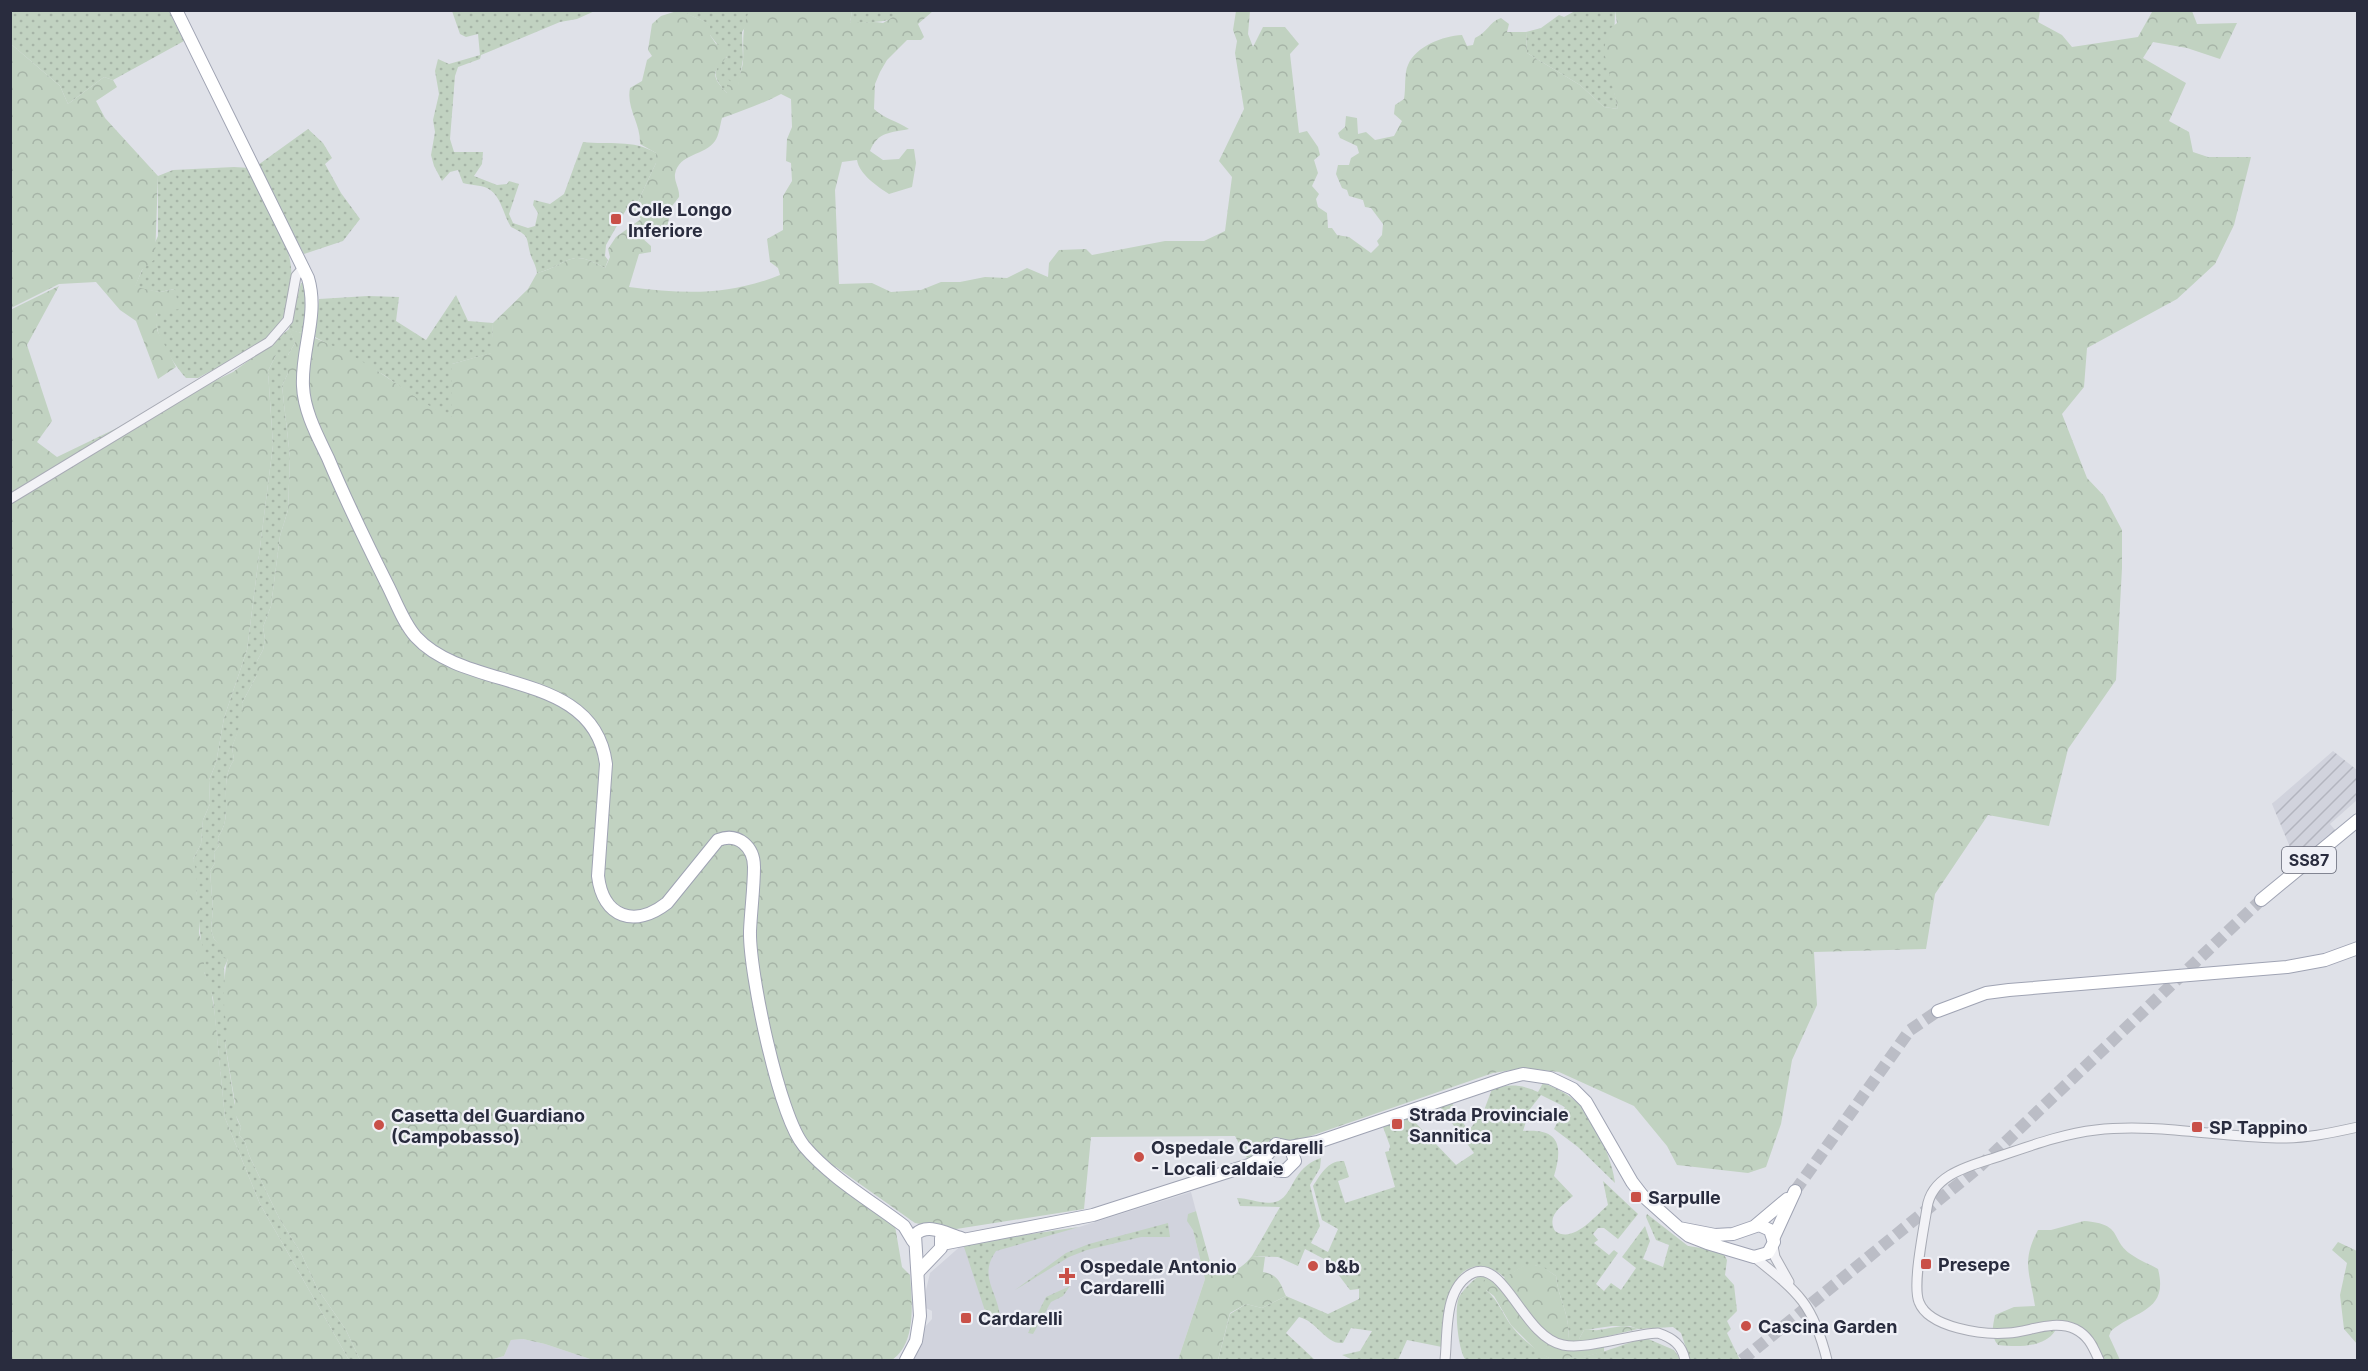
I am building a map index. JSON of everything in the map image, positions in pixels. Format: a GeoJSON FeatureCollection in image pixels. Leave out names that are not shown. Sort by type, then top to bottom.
{"type":"FeatureCollection","features":[{"type":"Feature","properties":{"kind":"main road"},"geometry":{"type":"LineString","coordinates":[[176,10],[304,267],[313,301],[302,383],[308,413],[355,520],[411,630],[428,649],[453,661],[570,704],[589,721],[605,756],[606,777],[598,876],[600,890],[614,910],[633,917],[652,914],[667,903],[718,840],[734,838],[748,846],[754,863],[750,931],[752,965],[762,1018],[793,1129],[816,1158],[904,1226],[920,1255],[931,1256]]}},
{"type":"Feature","properties":{"kind":"main road","name":"SS87"},"geometry":{"type":"LineString","coordinates":[[2261,900],[2358,820]]}},
{"type":"Feature","properties":{"kind":"main road"},"geometry":{"type":"LineString","coordinates":[[1938,1011],[1967,999],[1998,991],[2287,968],[2325,960],[2358,948]]}},
{"type":"Feature","properties":{"kind":"main road"},"geometry":{"type":"LineString","coordinates":[[918,1272],[931,1256],[938,1252],[942,1244],[961,1238],[1093,1215],[1268,1160],[1276,1144],[1293,1151],[1523,1074],[1550,1077],[1573,1089],[1587,1102],[1632,1182],[1642,1195],[1689,1236],[1750,1255],[1765,1255],[1795,1191],[1772,1214],[1750,1228],[1741,1243],[1750,1255]]}},
{"type":"Feature","properties":{"kind":"main road"},"geometry":{"type":"LineString","coordinates":[[1268,1160],[1276,1170],[1285,1171],[1293,1165],[1293,1151]]}},
{"type":"Feature","properties":{"kind":"main road"},"geometry":{"type":"LineString","coordinates":[[904,1226],[929,1229],[961,1238]]}},
{"type":"Feature","properties":{"kind":"main road"},"geometry":{"type":"LineString","coordinates":[[1679,1228],[1715,1235],[1750,1228],[1768,1228],[1773,1242]]}},
{"type":"Feature","properties":{"kind":"main road"},"geometry":{"type":"LineString","coordinates":[[929,1229],[942,1244]]}},
{"type":"Feature","properties":{"kind":"main road"},"geometry":{"type":"LineString","coordinates":[[906,1360],[916,1341],[920,1316],[915,1246],[919,1231],[929,1229]]}},
{"type":"Feature","properties":{"kind":"street"},"geometry":{"type":"LineString","coordinates":[[10,500],[269,342],[288,320],[296,276],[304,267]]}},
{"type":"Feature","properties":{"kind":"street"},"geometry":{"type":"LineString","coordinates":[[2099,1360],[2089,1339],[2074,1329],[2057,1325],[2010,1334],[1992,1333],[1943,1324],[1928,1317],[1918,1302],[1917,1284],[1928,1200],[1937,1185],[1951,1174],[1972,1165],[2069,1134],[2097,1130],[2140,1129],[2278,1138],[2305,1137],[2358,1127]]}},
{"type":"Feature","properties":{"kind":"street"},"geometry":{"type":"LineString","coordinates":[[1773,1242],[1775,1257],[1794,1289]]}},
{"type":"Feature","properties":{"kind":"street"},"geometry":{"type":"LineString","coordinates":[[1750,1255],[1794,1289],[1804,1300],[1818,1325],[1827,1360]]}},
{"type":"Feature","properties":{"kind":"street"},"geometry":{"type":"LineString","coordinates":[[1445,1360],[1451,1302],[1464,1279],[1474,1272],[1484,1271],[1495,1275],[1502,1282],[1526,1317],[1539,1333],[1549,1340],[1564,1345],[1579,1345],[1659,1334],[1670,1337],[1679,1345],[1686,1360]]}},
{"type":"Feature","properties":{"kind":"shaded area"},"geometry":{"type":"Polygon","coordinates":[[[2333,751],[2357,770],[2357,800],[2330,824],[2335,830],[2297,864],[2272,804],[2333,751]]]}},
{"type":"Feature","properties":{"kind":"shaded area","name":"Ospedale Antonio Cardarelli"},"geometry":{"type":"Polygon","coordinates":[[[1191,1192],[1196,1211],[1193,1212],[1193,1230],[1205,1279],[1178,1360],[914,1360],[924,1328],[932,1319],[932,1311],[926,1308],[926,1290],[930,1273],[963,1244],[1079,1227],[1191,1192]]]}},
{"type":"Feature","properties":{"kind":"shaded area"},"geometry":{"type":"Polygon","coordinates":[[[523,1339],[593,1360],[490,1360],[504,1356],[511,1340],[523,1339]]]}},
{"type":"Feature","properties":{"kind":"green space"},"geometry":{"type":"Polygon","coordinates":[[[597,10],[577,19],[560,22],[481,55],[480,59],[458,67],[455,76],[450,139],[454,152],[483,152],[482,164],[474,176],[497,185],[507,184],[509,181],[519,184],[509,214],[513,223],[528,228],[535,226],[538,213],[533,205],[534,200],[550,204],[564,194],[583,142],[630,144],[656,153],[656,163],[634,210],[627,208],[606,245],[605,256],[608,260],[605,268],[576,258],[537,273],[526,237],[511,227],[496,195],[485,187],[463,183],[458,170],[450,172],[442,181],[434,166],[431,155],[435,132],[433,120],[439,94],[435,71],[438,59],[449,64],[480,55],[478,34],[466,37],[460,34],[452,11],[597,10]]]}},
{"type":"Feature","properties":{"kind":"green space"},"geometry":{"type":"Polygon","coordinates":[[[680,10],[710,25],[710,35],[716,44],[732,50],[718,67],[715,75],[720,86],[727,93],[727,79],[738,86],[743,62],[744,30],[749,11],[852,11],[850,23],[883,23],[903,11],[933,11],[918,24],[924,37],[921,40],[907,40],[887,60],[875,84],[874,109],[909,129],[881,136],[870,151],[883,160],[899,159],[907,149],[914,149],[916,163],[912,187],[889,194],[865,175],[857,160],[842,162],[835,190],[839,284],[872,283],[891,292],[921,290],[941,282],[960,282],[985,277],[1007,278],[1027,268],[1048,277],[1049,263],[1059,250],[1086,249],[1092,255],[1165,241],[1204,241],[1225,231],[1232,177],[1219,161],[1244,109],[1235,53],[1237,41],[1233,30],[1236,11],[1250,11],[1248,34],[1253,47],[1263,27],[1285,27],[1299,44],[1290,54],[1299,133],[1307,131],[1318,147],[1320,155],[1314,160],[1318,173],[1312,186],[1319,194],[1316,199],[1318,207],[1327,213],[1328,228],[1332,228],[1337,235],[1349,237],[1371,253],[1379,245],[1377,241],[1382,235],[1383,224],[1371,208],[1365,207],[1363,200],[1349,196],[1347,190],[1342,188],[1336,174],[1338,165],[1349,165],[1351,158],[1359,153],[1357,146],[1340,138],[1338,133],[1345,127],[1346,116],[1357,118],[1358,134],[1366,132],[1375,140],[1394,136],[1402,121],[1394,114],[1395,105],[1404,99],[1407,68],[1417,52],[1431,43],[1462,35],[1467,46],[1473,45],[1475,38],[1501,18],[1509,24],[1507,32],[1526,32],[1527,53],[1580,85],[1604,107],[1618,109],[1604,52],[1607,31],[1617,23],[1615,11],[2040,11],[2038,22],[2062,35],[2072,47],[2138,37],[2152,12],[2192,11],[2197,24],[2237,23],[2220,59],[2187,48],[2153,42],[2143,58],[2186,83],[2169,121],[2189,132],[2193,152],[2208,157],[2251,157],[2234,225],[2215,264],[2177,299],[2087,348],[2084,387],[2062,414],[2087,478],[2104,496],[2122,530],[2122,568],[2116,680],[2068,749],[2049,826],[1988,815],[1935,894],[1926,949],[1814,952],[1817,1005],[1792,1060],[1781,1124],[1766,1167],[1748,1173],[1677,1165],[1667,1146],[1634,1106],[1559,1072],[1525,1068],[1493,1073],[1247,1158],[1235,1136],[1091,1137],[1084,1209],[950,1230],[915,1223],[836,1167],[828,1172],[895,1226],[902,1267],[910,1275],[912,1309],[909,1332],[900,1353],[892,1360],[593,1360],[523,1339],[511,1340],[504,1356],[490,1360],[360,1360],[346,1330],[317,1288],[301,1253],[279,1218],[245,1142],[239,1135],[241,1127],[233,1109],[235,1103],[225,1043],[227,1032],[224,987],[228,959],[219,955],[221,946],[214,939],[211,929],[213,909],[210,871],[215,863],[214,852],[219,846],[218,837],[225,819],[227,779],[234,760],[232,747],[243,717],[242,703],[257,675],[257,661],[263,650],[265,639],[263,627],[271,606],[280,536],[288,510],[290,457],[282,386],[288,373],[288,355],[295,343],[289,329],[351,355],[426,404],[452,417],[452,364],[491,353],[493,323],[528,289],[537,273],[576,258],[605,268],[610,257],[608,249],[616,237],[641,219],[634,210],[656,163],[656,153],[640,144],[629,96],[630,88],[642,81],[647,60],[652,56],[648,50],[652,24],[661,16],[680,10]],[[781,94],[722,118],[718,136],[711,146],[687,158],[677,167],[675,180],[679,197],[672,206],[667,227],[641,237],[651,246],[651,252],[639,254],[629,287],[706,292],[742,287],[780,275],[778,268],[770,262],[767,239],[783,230],[783,196],[792,181],[791,163],[786,161],[787,139],[792,127],[791,99],[781,94]]]}},
{"type":"Feature","properties":{"kind":"green space"},"geometry":{"type":"Polygon","coordinates":[[[10,11],[169,11],[184,41],[113,80],[104,77],[68,104],[60,86],[11,44],[10,11]]]}},
{"type":"Feature","properties":{"kind":"green space"},"geometry":{"type":"Polygon","coordinates":[[[680,11],[749,11],[748,23],[742,32],[743,59],[738,87],[727,80],[728,94],[717,80],[716,75],[718,66],[727,57],[710,35],[709,25],[680,11]]]}},
{"type":"Feature","properties":{"kind":"green space"},"geometry":{"type":"Polygon","coordinates":[[[852,11],[911,11],[897,18],[882,21],[850,23],[852,11]]]}},
{"type":"Feature","properties":{"kind":"green space"},"geometry":{"type":"Polygon","coordinates":[[[1575,11],[1615,11],[1613,86],[1618,109],[1604,107],[1580,85],[1527,53],[1526,32],[1541,28],[1559,15],[1564,17],[1575,11]]]}},
{"type":"Feature","properties":{"kind":"green space"},"geometry":{"type":"Polygon","coordinates":[[[11,44],[60,86],[68,104],[104,77],[113,80],[117,87],[96,101],[105,118],[158,176],[155,259],[142,270],[135,287],[160,292],[175,289],[179,309],[156,314],[157,330],[176,367],[158,379],[136,321],[120,310],[96,282],[59,284],[11,308],[11,44]]]}},
{"type":"Feature","properties":{"kind":"green space"},"geometry":{"type":"Polygon","coordinates":[[[308,129],[323,143],[332,158],[325,164],[341,193],[360,219],[343,241],[304,254],[258,165],[308,129]]]}},
{"type":"Feature","properties":{"kind":"green space"},"geometry":{"type":"Polygon","coordinates":[[[250,168],[279,228],[290,260],[289,297],[281,321],[261,345],[198,378],[186,378],[165,347],[157,329],[157,313],[174,289],[160,292],[134,288],[158,236],[158,176],[173,170],[250,168]]]}},
{"type":"Feature","properties":{"kind":"green space"},"geometry":{"type":"Polygon","coordinates":[[[301,283],[305,283],[307,289],[306,334],[290,330],[295,343],[288,355],[288,373],[282,386],[290,457],[288,510],[280,536],[271,606],[263,627],[265,639],[263,650],[257,661],[257,675],[242,703],[244,717],[232,747],[234,760],[227,779],[225,819],[218,837],[219,846],[214,852],[215,863],[210,871],[213,909],[211,929],[214,939],[222,946],[228,959],[224,968],[229,1035],[225,1043],[237,1119],[241,1127],[239,1135],[245,1142],[279,1218],[301,1253],[317,1288],[346,1330],[360,1360],[349,1360],[260,1204],[225,1118],[213,998],[204,972],[193,859],[201,844],[203,820],[210,804],[209,780],[216,763],[224,718],[247,650],[273,445],[268,371],[276,355],[276,340],[289,329],[301,283]]]}},
{"type":"Feature","properties":{"kind":"green space"},"geometry":{"type":"Polygon","coordinates":[[[59,286],[27,345],[52,421],[37,442],[57,457],[233,372],[276,340],[276,355],[268,371],[273,445],[247,650],[224,718],[216,763],[209,780],[210,804],[203,820],[201,844],[193,859],[197,874],[199,933],[204,952],[204,972],[211,989],[215,1016],[225,1118],[260,1204],[349,1360],[11,1360],[10,310],[59,286]]]}},
{"type":"Feature","properties":{"kind":"green space"},"geometry":{"type":"Polygon","coordinates":[[[456,295],[468,321],[493,323],[492,353],[452,364],[452,418],[428,407],[384,375],[315,337],[319,299],[399,297],[396,321],[426,340],[456,295]]]}},
{"type":"Feature","properties":{"kind":"green space"},"geometry":{"type":"Polygon","coordinates":[[[1543,1083],[1566,1094],[1585,1111],[1602,1141],[1615,1183],[1578,1147],[1554,1129],[1565,1107],[1541,1095],[1530,1109],[1523,1131],[1545,1133],[1556,1141],[1558,1156],[1554,1176],[1573,1196],[1556,1211],[1552,1220],[1555,1231],[1562,1234],[1576,1232],[1608,1205],[1603,1181],[1638,1214],[1618,1239],[1604,1228],[1598,1228],[1593,1234],[1598,1240],[1594,1243],[1609,1255],[1614,1250],[1618,1253],[1596,1284],[1604,1291],[1611,1283],[1621,1290],[1636,1268],[1622,1257],[1645,1226],[1650,1241],[1643,1259],[1663,1267],[1669,1245],[1656,1240],[1646,1217],[1647,1214],[1688,1246],[1722,1251],[1727,1260],[1725,1275],[1734,1285],[1737,1311],[1727,1321],[1731,1329],[1727,1333],[1740,1360],[1690,1360],[1681,1333],[1673,1327],[1638,1329],[1630,1326],[1612,1326],[1584,1330],[1579,1339],[1568,1339],[1568,1322],[1556,1276],[1542,1268],[1530,1265],[1519,1269],[1506,1279],[1490,1268],[1482,1266],[1467,1269],[1461,1274],[1450,1298],[1442,1347],[1407,1340],[1398,1360],[1353,1360],[1342,1355],[1360,1351],[1372,1331],[1351,1328],[1343,1343],[1337,1343],[1326,1337],[1311,1323],[1299,1317],[1286,1333],[1315,1360],[1218,1360],[1230,1314],[1246,1304],[1262,1308],[1286,1296],[1328,1314],[1359,1299],[1359,1289],[1350,1290],[1328,1261],[1305,1249],[1298,1266],[1278,1257],[1252,1256],[1280,1207],[1240,1206],[1237,1198],[1265,1203],[1275,1202],[1286,1195],[1303,1169],[1321,1158],[1320,1168],[1310,1185],[1320,1226],[1311,1243],[1328,1252],[1338,1229],[1322,1220],[1313,1186],[1329,1165],[1344,1161],[1349,1177],[1338,1181],[1345,1203],[1395,1187],[1385,1152],[1389,1151],[1390,1146],[1383,1127],[1410,1117],[1456,1165],[1474,1153],[1440,1107],[1452,1103],[1468,1131],[1483,1113],[1492,1089],[1515,1086],[1526,1087],[1538,1092],[1543,1083]]]}},
{"type":"Feature","properties":{"kind":"green space"},"geometry":{"type":"Polygon","coordinates":[[[1196,1211],[1213,1273],[1235,1270],[1252,1256],[1265,1257],[1263,1272],[1276,1277],[1286,1296],[1262,1308],[1246,1304],[1230,1313],[1218,1360],[1178,1360],[1205,1279],[1193,1230],[1187,1221],[1188,1214],[1196,1211]]]}},
{"type":"Feature","properties":{"kind":"green space"},"geometry":{"type":"Polygon","coordinates":[[[2084,1221],[2106,1225],[2125,1249],[2158,1269],[2159,1294],[2154,1302],[2111,1331],[2109,1336],[2120,1360],[2103,1360],[2090,1336],[2072,1325],[2052,1323],[2055,1331],[2050,1337],[2030,1345],[1998,1345],[1993,1334],[1995,1315],[2014,1307],[2035,1306],[2028,1259],[2038,1230],[2051,1230],[2084,1221]]]}},
{"type":"Feature","properties":{"kind":"green space"},"geometry":{"type":"Polygon","coordinates":[[[1168,1223],[1170,1237],[1141,1237],[1087,1250],[1069,1257],[1015,1290],[1066,1253],[1089,1244],[1168,1223]]]}},
{"type":"Feature","properties":{"kind":"green space"},"geometry":{"type":"Polygon","coordinates":[[[1079,1227],[996,1251],[991,1261],[989,1278],[1000,1320],[989,1323],[963,1244],[1079,1227]]]}},
{"type":"Feature","properties":{"kind":"green space"},"geometry":{"type":"Polygon","coordinates":[[[2338,1242],[2357,1251],[2357,1344],[2344,1329],[2340,1295],[2347,1263],[2332,1250],[2338,1242]]]}},
{"type":"Feature","properties":{"kind":"green space"},"geometry":{"type":"Polygon","coordinates":[[[1530,1264],[1543,1267],[1556,1276],[1568,1322],[1568,1339],[1579,1339],[1586,1329],[1596,1330],[1623,1326],[1638,1329],[1604,1337],[1604,1352],[1566,1360],[1553,1360],[1539,1353],[1511,1325],[1494,1296],[1486,1290],[1484,1282],[1487,1277],[1495,1283],[1530,1264]]]}},
{"type":"Feature","properties":{"kind":"green space"},"geometry":{"type":"Polygon","coordinates":[[[1479,1276],[1487,1277],[1486,1290],[1514,1330],[1530,1345],[1553,1360],[1465,1359],[1459,1338],[1458,1302],[1463,1291],[1479,1276]]]}},
{"type":"Feature","properties":{"kind":"green space"},"geometry":{"type":"Polygon","coordinates":[[[1070,1286],[1063,1296],[1051,1302],[1033,1334],[1028,1333],[1046,1297],[1070,1286]]]}},
{"type":"Feature","properties":{"kind":"green space"},"geometry":{"type":"Polygon","coordinates":[[[1646,1338],[1674,1350],[1681,1360],[1566,1360],[1597,1353],[1646,1338]]]}},
{"type":"Feature","properties":{"kind":"tunnel"},"geometry":{"type":"LineString","coordinates":[[1742,1360],[1978,1168],[2261,900]]}},
{"type":"Feature","properties":{"kind":"tunnel"},"geometry":{"type":"LineString","coordinates":[[1795,1191],[1910,1030],[1938,1011]]}},
{"type":"Feature","properties":{"kind":"place","name":"Colle Longo Inferiore"},"geometry":{"type":"Point","coordinates":[616,219]}},
{"type":"Feature","properties":{"kind":"place","name":"Strada Provinciale Sannitica"},"geometry":{"type":"Point","coordinates":[1397,1124]}},
{"type":"Feature","properties":{"kind":"place","name":"Casetta del Guardiano (Campobasso)"},"geometry":{"type":"Point","coordinates":[379,1125]}},
{"type":"Feature","properties":{"kind":"place","name":"SP Tappino"},"geometry":{"type":"Point","coordinates":[2197,1127]}},
{"type":"Feature","properties":{"kind":"place","name":"Ospedale Cardarelli - Locali caldaie"},"geometry":{"type":"Point","coordinates":[1139,1157]}},
{"type":"Feature","properties":{"kind":"place","name":"Sarpulle"},"geometry":{"type":"Point","coordinates":[1636,1197]}},
{"type":"Feature","properties":{"kind":"place","name":"Presepe"},"geometry":{"type":"Point","coordinates":[1926,1264]}},
{"type":"Feature","properties":{"kind":"place","name":"b&b"},"geometry":{"type":"Point","coordinates":[1313,1266]}},
{"type":"Feature","properties":{"kind":"place","name":"Ospedale Antonio Cardarelli"},"geometry":{"type":"Point","coordinates":[1067,1276]}},
{"type":"Feature","properties":{"kind":"place","name":"Cardarelli"},"geometry":{"type":"Point","coordinates":[966,1318]}},
{"type":"Feature","properties":{"kind":"place","name":"Cascina Garden"},"geometry":{"type":"Point","coordinates":[1746,1326]}}]}
